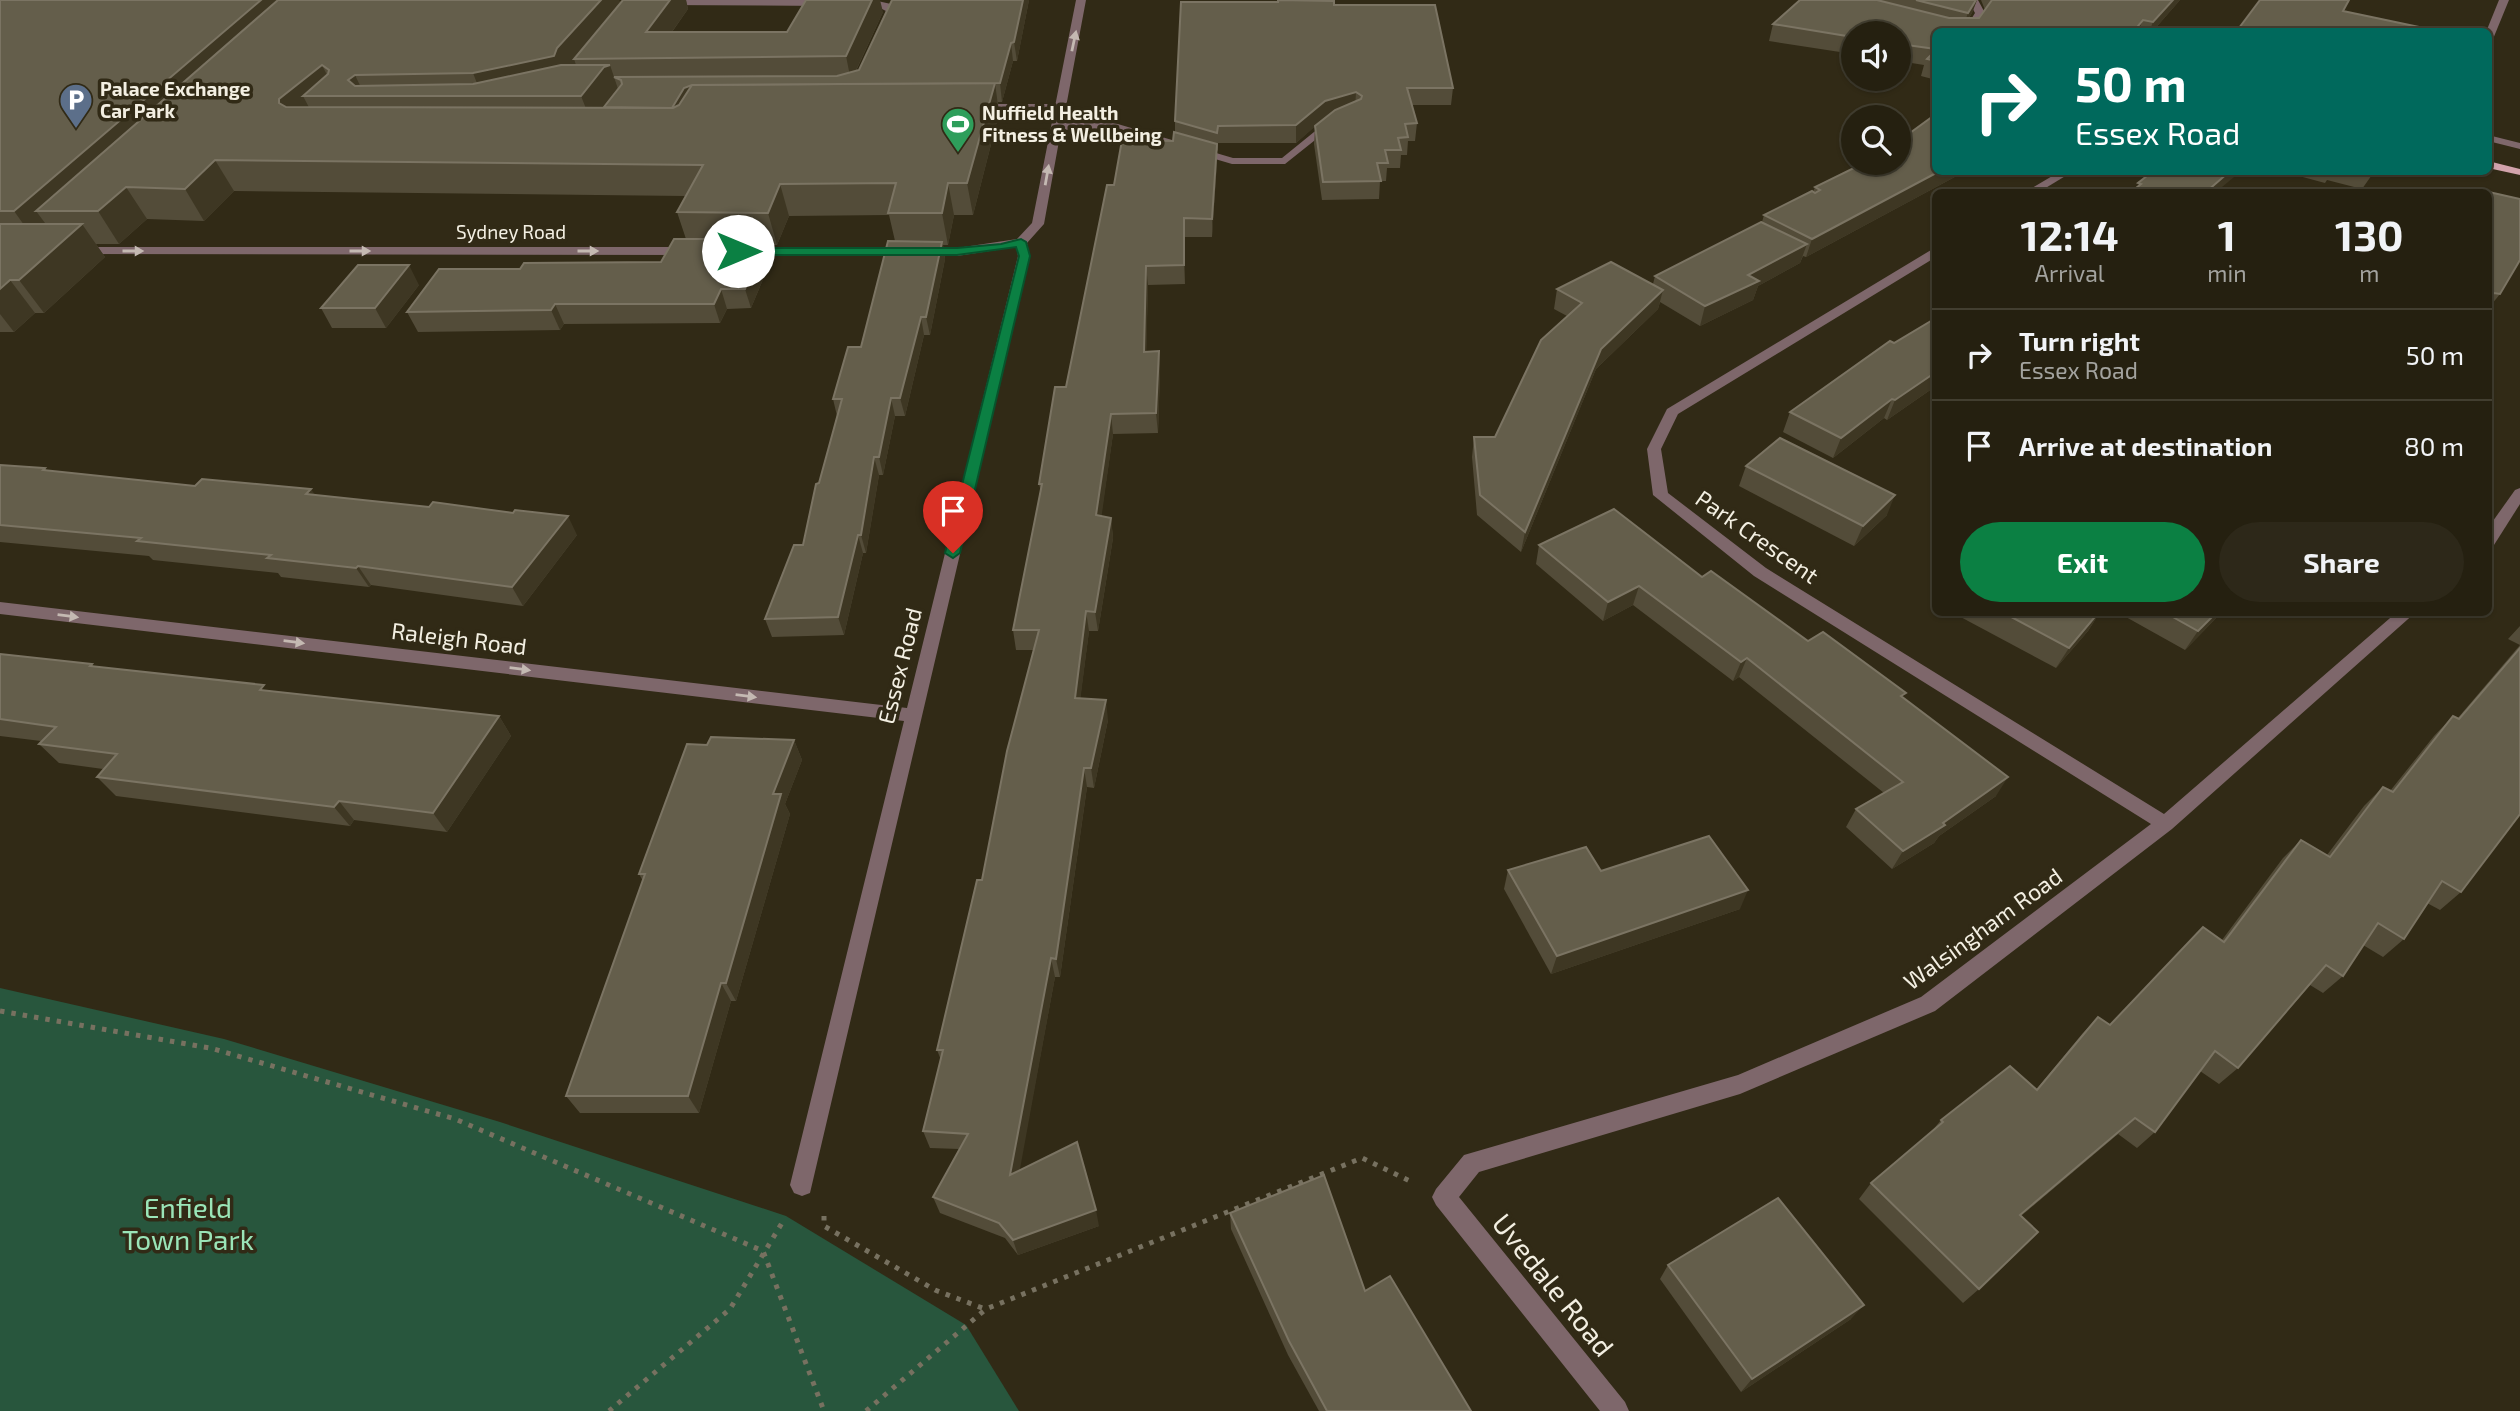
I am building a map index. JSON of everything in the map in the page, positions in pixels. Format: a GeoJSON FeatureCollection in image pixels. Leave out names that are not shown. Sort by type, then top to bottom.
{"type":"FeatureCollection","features":[{"type":"Feature","properties":{"kind":"main road"},"geometry":{"type":"LineString","coordinates":[[2492,165],[2520,172]]}},
{"type":"Feature","properties":{"kind":"street"},"geometry":{"type":"LineString","coordinates":[[734,251],[957,251],[1002,247],[1021,242],[1038,224],[1081,0]]}},
{"type":"Feature","properties":{"kind":"street"},"geometry":{"type":"LineString","coordinates":[[1971,28],[1980,13],[1973,0]]}},
{"type":"Feature","properties":{"kind":"street"},"geometry":{"type":"LineString","coordinates":[[2492,29],[2504,0]]}},
{"type":"Feature","properties":{"kind":"street"},"geometry":{"type":"LineString","coordinates":[[656,1],[835,4]]}},
{"type":"Feature","properties":{"kind":"street"},"geometry":{"type":"LineString","coordinates":[[863,4],[877,2],[888,6],[891,11],[880,36]]}},
{"type":"Feature","properties":{"kind":"street"},"geometry":{"type":"LineString","coordinates":[[962,103],[1060,103]]}},
{"type":"Feature","properties":{"kind":"street"},"geometry":{"type":"LineString","coordinates":[[1055,127],[1111,125],[1232,161],[1285,161],[1329,123],[1341,118]]}},
{"type":"Feature","properties":{"kind":"street"},"geometry":{"type":"LineString","coordinates":[[2492,139],[2520,146]]}},
{"type":"Feature","properties":{"kind":"street"},"geometry":{"type":"LineString","coordinates":[[2036,189],[2061,175]]}},
{"type":"Feature","properties":{"kind":"street","name":"Essex Road"},"geometry":{"type":"LineString","coordinates":[[803,1185],[1024,256],[1021,242]]}},
{"type":"Feature","properties":{"kind":"street","name":"Sydney Road"},"geometry":{"type":"LineString","coordinates":[[67,251],[706,251]]}},
{"type":"Feature","properties":{"kind":"street","name":"Park Crescent"},"geometry":{"type":"LineString","coordinates":[[1932,253],[1672,412],[1654,449],[1661,495],[1760,572],[2165,824]]}},
{"type":"Feature","properties":{"kind":"street"},"geometry":{"type":"LineString","coordinates":[[2492,535],[2520,493]]}},
{"type":"Feature","properties":{"kind":"street","name":"Raleigh Road"},"geometry":{"type":"LineString","coordinates":[[0,608],[913,715]]}},
{"type":"Feature","properties":{"kind":"street","name":"Walsingham Road"},"geometry":{"type":"LineString","coordinates":[[1444,1197],[1472,1163],[1740,1084],[1928,1004],[2165,824],[2403,616]]}},
{"type":"Feature","properties":{"kind":"street","name":"Uvedale Road"},"geometry":{"type":"LineString","coordinates":[[1444,1197],[1616,1411]]}},
{"type":"Feature","properties":{"kind":"path"},"geometry":{"type":"LineString","coordinates":[[0,1011],[210,1048],[455,1119],[763,1251],[824,1411]]}},
{"type":"Feature","properties":{"kind":"path"},"geometry":{"type":"LineString","coordinates":[[866,1411],[986,1309],[1362,1158],[1444,1197]]}},
{"type":"Feature","properties":{"kind":"path"},"geometry":{"type":"LineString","coordinates":[[608,1411],[730,1309],[803,1185],[827,1196],[824,1226],[935,1290],[986,1309]]}},
{"type":"Feature","properties":{"kind":"green space","name":"Enfield Town Park"},"geometry":{"type":"Polygon","coordinates":[[[0,988],[224,1039],[500,1122],[786,1216],[966,1325],[1019,1411],[0,1411],[0,988]]]}},
{"type":"Feature","properties":{"kind":"building","name":"Palace Exchange Car Park"},"geometry":{"type":"Polygon","coordinates":[[[0,0],[261,0],[14,211],[0,211],[0,0]]]}},
{"type":"Feature","properties":{"kind":"building"},"geometry":{"type":"Polygon","coordinates":[[[278,0],[601,0],[557,48],[554,56],[473,73],[355,75],[348,80],[355,86],[473,84],[561,65],[610,65],[604,67],[581,96],[303,96],[328,74],[329,70],[322,65],[279,99],[279,103],[286,107],[673,108],[679,105],[692,85],[995,83],[967,183],[948,183],[942,213],[888,213],[896,183],[780,184],[768,213],[677,212],[703,165],[215,160],[185,189],[126,187],[98,211],[36,211],[278,0]]]}},
{"type":"Feature","properties":{"kind":"building"},"geometry":{"type":"Polygon","coordinates":[[[623,0],[670,0],[646,32],[787,32],[806,0],[872,0],[846,56],[574,59],[623,0]]]}},
{"type":"Feature","properties":{"kind":"building"},"geometry":{"type":"Polygon","coordinates":[[[892,0],[1023,0],[1014,42],[1011,43],[1000,83],[692,85],[684,88],[672,108],[604,107],[622,84],[621,80],[614,77],[837,76],[859,70],[892,0]]]}},
{"type":"Feature","properties":{"kind":"building"},"geometry":{"type":"Polygon","coordinates":[[[1800,0],[1877,0],[1949,18],[1979,18],[1992,0],[2173,0],[2153,22],[2143,20],[2136,28],[1932,28],[1932,48],[1911,46],[1911,21],[1841,21],[1841,35],[1773,24],[1800,0]]]}},
{"type":"Feature","properties":{"kind":"building"},"geometry":{"type":"Polygon","coordinates":[[[1916,0],[1976,0],[1968,13],[1916,0]]]}},
{"type":"Feature","properties":{"kind":"building"},"geometry":{"type":"Polygon","coordinates":[[[2260,0],[2349,0],[2343,11],[2424,28],[2239,28],[2260,0]]]}},
{"type":"Feature","properties":{"kind":"building"},"geometry":{"type":"Polygon","coordinates":[[[1334,1],[1334,5],[1435,5],[1453,88],[1407,88],[1417,123],[1405,124],[1408,137],[1398,138],[1401,150],[1385,150],[1388,163],[1377,163],[1381,181],[1323,182],[1315,126],[1335,110],[1361,99],[1362,96],[1356,92],[1325,101],[1296,125],[1218,126],[1217,133],[1175,121],[1181,2],[1334,1]]]}},
{"type":"Feature","properties":{"kind":"building"},"geometry":{"type":"Polygon","coordinates":[[[1932,117],[1932,175],[1812,239],[1764,215],[1812,191],[1815,193],[1820,190],[1815,187],[1841,174],[1911,175],[1911,132],[1932,117]]]}},
{"type":"Feature","properties":{"kind":"building"},"geometry":{"type":"Polygon","coordinates":[[[1174,132],[1217,144],[1212,219],[1184,218],[1184,265],[1146,266],[1144,352],[1159,351],[1156,413],[1111,414],[1096,515],[1111,518],[1095,612],[1086,611],[1075,698],[1106,700],[1091,768],[1084,768],[1056,959],[1051,958],[1010,1175],[1077,1142],[1096,1210],[1013,1240],[999,1223],[933,1197],[968,1134],[923,1131],[943,1050],[937,1050],[977,880],[982,880],[1007,751],[1039,630],[1013,630],[1042,484],[1039,484],[1055,387],[1066,387],[1107,185],[1114,185],[1122,140],[1173,141],[1174,132]]]}},
{"type":"Feature","properties":{"kind":"building"},"geometry":{"type":"Polygon","coordinates":[[[2148,175],[2226,175],[2209,189],[2135,189],[2141,184],[2138,183],[2148,175]]]}},
{"type":"Feature","properties":{"kind":"building"},"geometry":{"type":"Polygon","coordinates":[[[2492,193],[2520,199],[2520,260],[2500,294],[2492,295],[2492,193]]]}},
{"type":"Feature","properties":{"kind":"building"},"geometry":{"type":"Polygon","coordinates":[[[1761,222],[1807,244],[1748,275],[1759,281],[1705,306],[1655,276],[1761,222]]]}},
{"type":"Feature","properties":{"kind":"building"},"geometry":{"type":"Polygon","coordinates":[[[0,224],[82,224],[19,280],[10,280],[0,289],[0,224]]]}},
{"type":"Feature","properties":{"kind":"building"},"geometry":{"type":"Polygon","coordinates":[[[674,239],[766,239],[745,289],[721,289],[714,304],[555,304],[551,310],[407,312],[439,269],[520,269],[524,263],[661,262],[674,239]]]}},
{"type":"Feature","properties":{"kind":"building"},"geometry":{"type":"Polygon","coordinates":[[[888,241],[942,242],[926,317],[921,317],[900,398],[891,398],[879,457],[874,457],[861,535],[858,535],[838,617],[765,619],[794,545],[803,545],[816,484],[819,483],[842,399],[833,399],[848,347],[861,347],[888,241]]]}},
{"type":"Feature","properties":{"kind":"building"},"geometry":{"type":"Polygon","coordinates":[[[1611,262],[1663,290],[1601,349],[1525,532],[1480,495],[1474,437],[1495,437],[1541,340],[1582,303],[1557,289],[1611,262]]]}},
{"type":"Feature","properties":{"kind":"building"},"geometry":{"type":"Polygon","coordinates":[[[358,265],[409,265],[375,308],[321,308],[358,265]]]}},
{"type":"Feature","properties":{"kind":"building"},"geometry":{"type":"Polygon","coordinates":[[[1932,320],[1932,375],[1895,400],[1892,399],[1841,438],[1790,412],[1890,341],[1894,343],[1932,320]]]}},
{"type":"Feature","properties":{"kind":"building"},"geometry":{"type":"Polygon","coordinates":[[[1780,438],[1895,495],[1863,526],[1746,466],[1780,438]]]}},
{"type":"Feature","properties":{"kind":"building"},"geometry":{"type":"Polygon","coordinates":[[[0,465],[195,486],[202,479],[311,489],[306,494],[429,507],[433,502],[513,513],[515,510],[568,516],[512,587],[358,566],[356,568],[267,558],[271,555],[137,541],[141,538],[0,525],[0,465]]]}},
{"type":"Feature","properties":{"kind":"building"},"geometry":{"type":"Polygon","coordinates":[[[1614,509],[1702,577],[1711,571],[1808,641],[1823,632],[1906,693],[1901,696],[2008,777],[1943,823],[1945,825],[1903,851],[1856,809],[1903,782],[1747,658],[1741,662],[1639,586],[1608,602],[1539,545],[1614,509]]]}},
{"type":"Feature","properties":{"kind":"building"},"geometry":{"type":"Polygon","coordinates":[[[2009,616],[2096,616],[2069,648],[2009,616]]]}},
{"type":"Feature","properties":{"kind":"building"},"geometry":{"type":"Polygon","coordinates":[[[2171,616],[2213,616],[2198,631],[2171,616]]]}},
{"type":"Feature","properties":{"kind":"building"},"geometry":{"type":"Polygon","coordinates":[[[2520,648],[2520,814],[2461,892],[2442,881],[2404,939],[2378,923],[2343,976],[2326,965],[2238,1068],[2215,1051],[2155,1132],[2135,1118],[2020,1215],[2038,1232],[1979,1289],[1871,1183],[1943,1122],[1941,1120],[2010,1066],[2037,1090],[2098,1017],[2110,1025],[2203,927],[2224,942],[2301,840],[2330,857],[2383,787],[2393,792],[2453,716],[2459,719],[2520,648]]]}},
{"type":"Feature","properties":{"kind":"building"},"geometry":{"type":"Polygon","coordinates":[[[0,654],[264,685],[260,690],[499,716],[433,813],[339,801],[334,807],[97,777],[117,754],[39,744],[56,727],[0,719],[0,654]]]}},
{"type":"Feature","properties":{"kind":"building"},"geometry":{"type":"Polygon","coordinates":[[[711,737],[794,740],[773,794],[781,794],[726,983],[721,983],[688,1096],[566,1096],[645,874],[639,874],[687,744],[707,745],[711,737]]]}},
{"type":"Feature","properties":{"kind":"building"},"geometry":{"type":"Polygon","coordinates":[[[1709,836],[1748,890],[1557,956],[1508,870],[1586,847],[1601,871],[1709,836]]]}},
{"type":"Feature","properties":{"kind":"building"},"geometry":{"type":"Polygon","coordinates":[[[1324,1175],[1365,1291],[1390,1276],[1471,1411],[1327,1411],[1289,1341],[1230,1213],[1324,1175]]]}},
{"type":"Feature","properties":{"kind":"building"},"geometry":{"type":"Polygon","coordinates":[[[1778,1198],[1864,1305],[1752,1379],[1668,1265],[1778,1198]]]}},
{"type":"Feature","properties":{"kind":"place","name":"Palace Exchange Car Park"},"geometry":{"type":"Point","coordinates":[76,130]}},
{"type":"Feature","properties":{"kind":"place","name":"Nuffield Health Fitness & Wellbeing"},"geometry":{"type":"Point","coordinates":[958,154]}},
{"type":"Feature","properties":{"kind":"route"},"geometry":{"type":"LineString","coordinates":[[738,251],[957,251],[1002,247],[1021,242],[1024,256],[953,553]]}}]}
